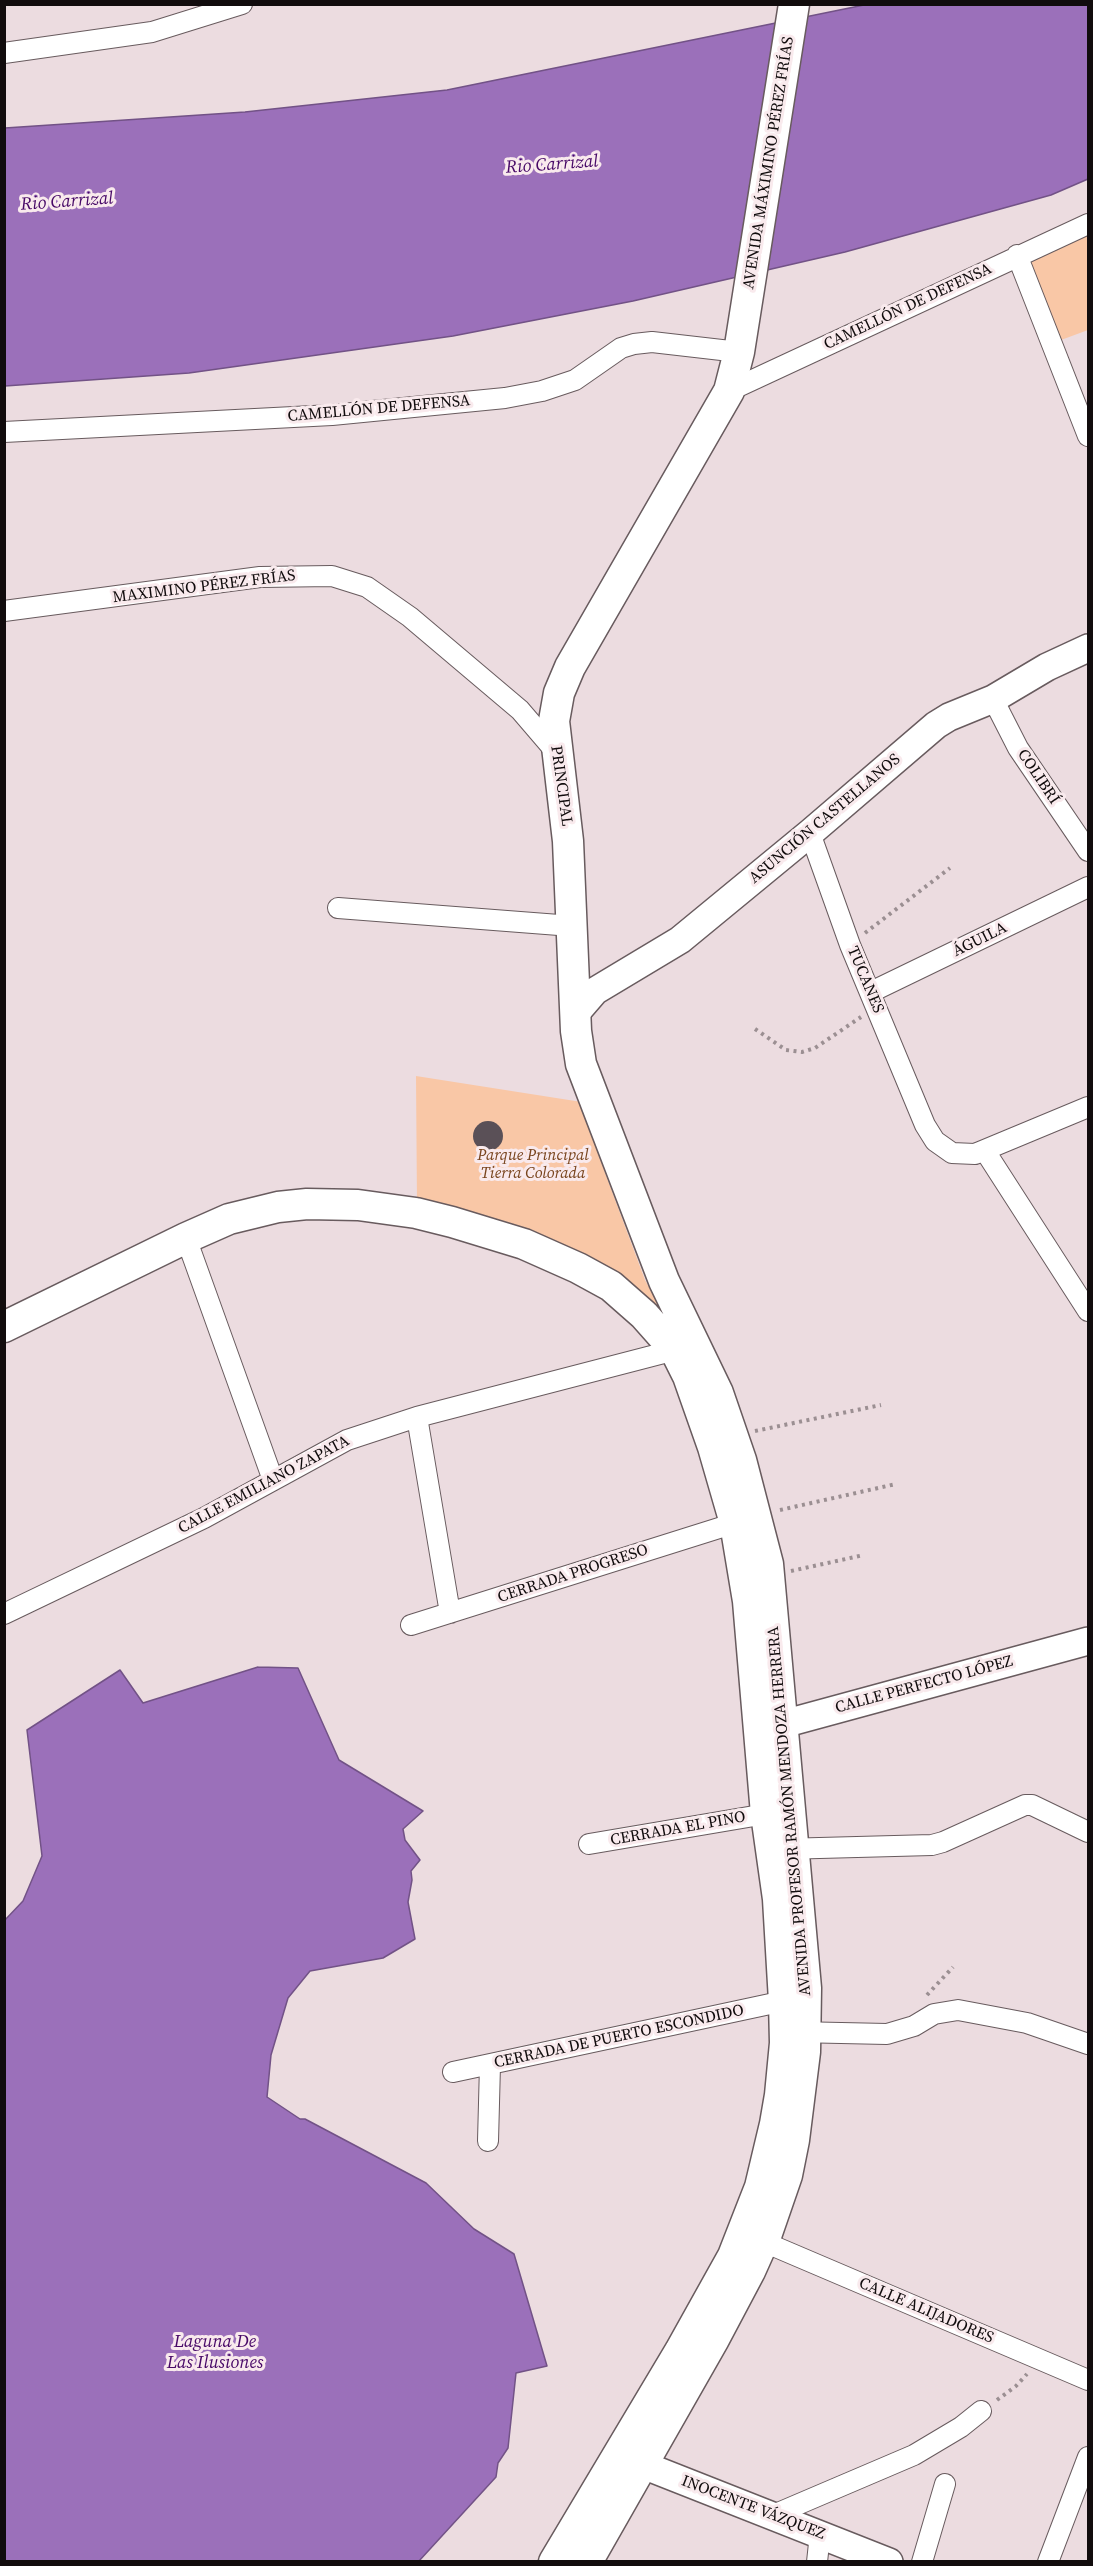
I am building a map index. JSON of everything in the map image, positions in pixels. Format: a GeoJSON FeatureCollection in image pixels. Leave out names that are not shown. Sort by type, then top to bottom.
{"type":"FeatureCollection","features":[{"type":"Feature","properties":{"kind":"main road","name":"AVENIDA MÁXIMINO PÉREZ FRÍAS"},"geometry":{"type":"LineString","coordinates":[[744,322],[794,4]]}},
{"type":"Feature","properties":{"kind":"main road","name":"PRINCIPAL"},"geometry":{"type":"LineString","coordinates":[[664,1281],[577,1050],[566,823],[556,752],[555,707],[567,674],[729,390],[744,322]]}},
{"type":"Feature","properties":{"kind":"main road","name":"AVENIDA PROFESOR RAMÓN MENDOZA HERRERA"},"geometry":{"type":"LineString","coordinates":[[4,1327],[186,1238],[230,1219],[278,1207],[336,1204],[380,1207],[452,1222],[524,1244],[578,1268],[628,1300],[664,1335],[675,1350],[693,1390],[769,1576],[771,1726],[766,1814],[783,1849],[778,1899],[784,2001],[795,2032],[794,2140],[787,2175],[764,2242],[719,2329],[631,2458],[554,2562]]}},
{"type":"Feature","properties":{"kind":"main road"},"geometry":{"type":"LineString","coordinates":[[628,1300],[643,1303],[650,1301],[660,1293],[664,1281]]}},
{"type":"Feature","properties":{"kind":"main road","name":"AVENIDA PROFESOR RAMÓN MENDOZA HERRERA"},"geometry":{"type":"LineString","coordinates":[[587,2562],[631,2458],[718,2286],[747,2223],[760,2187],[795,2032],[804,1952],[783,1849],[771,1726],[748,1601],[746,1519],[733,1435],[718,1393],[664,1281]]}},
{"type":"Feature","properties":{"kind":"street"},"geometry":{"type":"LineString","coordinates":[[4,52],[152,32],[242,4]]}},
{"type":"Feature","properties":{"kind":"street","name":"CAMELLÓN DE DEFENSA"},"geometry":{"type":"LineString","coordinates":[[729,390],[1017,255],[1089,224]]}},
{"type":"Feature","properties":{"kind":"street"},"geometry":{"type":"LineString","coordinates":[[1017,255],[1089,436]]}},
{"type":"Feature","properties":{"kind":"street","name":"CAMELLÓN DE DEFENSA"},"geometry":{"type":"LineString","coordinates":[[4,432],[332,416],[506,398],[542,391],[575,380],[621,348],[634,344],[652,342],[739,351]]}},
{"type":"Feature","properties":{"kind":"street","name":"MAXIMINO PÉREZ FRÍAS"},"geometry":{"type":"LineString","coordinates":[[4,611],[260,577],[332,576],[367,587],[382,595],[410,617],[520,710],[556,752]]}},
{"type":"Feature","properties":{"kind":"street","name":"ASUNCIÓN CASTELLANOS"},"geometry":{"type":"LineString","coordinates":[[576,1013],[594,991],[680,940],[936,725],[949,717],[993,699],[1047,667],[1089,648]]}},
{"type":"Feature","properties":{"kind":"street","name":"COLIBRÍ"},"geometry":{"type":"LineString","coordinates":[[993,699],[1018,748],[1089,851]]}},
{"type":"Feature","properties":{"kind":"street","name":"TUCANES"},"geometry":{"type":"LineString","coordinates":[[810,833],[850,945],[925,1125],[935,1141],[951,1153],[964,1155],[985,1151]]}},
{"type":"Feature","properties":{"kind":"street","name":"ÁGUILA"},"geometry":{"type":"LineString","coordinates":[[874,999],[1089,887]]}},
{"type":"Feature","properties":{"kind":"street"},"geometry":{"type":"LineString","coordinates":[[338,908],[572,926]]}},
{"type":"Feature","properties":{"kind":"street"},"geometry":{"type":"LineString","coordinates":[[1089,1107],[985,1151],[1089,1311]]}},
{"type":"Feature","properties":{"kind":"street"},"geometry":{"type":"LineString","coordinates":[[186,1238],[273,1480]]}},
{"type":"Feature","properties":{"kind":"street","name":"CALLE EMILIANO ZAPATA"},"geometry":{"type":"LineString","coordinates":[[6,1606],[204,1518],[347,1440],[417,1417],[675,1350]]}},
{"type":"Feature","properties":{"kind":"street"},"geometry":{"type":"LineString","coordinates":[[417,1417],[450,1612]]}},
{"type":"Feature","properties":{"kind":"street","name":"CERRADA PROGRESO"},"geometry":{"type":"LineString","coordinates":[[411,1625],[746,1519]]}},
{"type":"Feature","properties":{"kind":"street","name":"CALLE PERFECTO LÓPEZ"},"geometry":{"type":"LineString","coordinates":[[771,1726],[1089,1641]]}},
{"type":"Feature","properties":{"kind":"street"},"geometry":{"type":"LineString","coordinates":[[783,1849],[932,1845],[944,1842],[1025,1805],[1032,1805],[1089,1832]]}},
{"type":"Feature","properties":{"kind":"street","name":"CERRADA EL PINO"},"geometry":{"type":"LineString","coordinates":[[589,1844],[766,1814]]}},
{"type":"Feature","properties":{"kind":"street","name":"CERRADA DE PUERTO ESCONDIDO"},"geometry":{"type":"LineString","coordinates":[[453,2072],[784,2001]]}},
{"type":"Feature","properties":{"kind":"street"},"geometry":{"type":"LineString","coordinates":[[795,2032],[887,2034],[914,2026],[934,2014],[958,2010],[1027,2023],[1089,2044]]}},
{"type":"Feature","properties":{"kind":"street"},"geometry":{"type":"LineString","coordinates":[[488,2141],[490,2065]]}},
{"type":"Feature","properties":{"kind":"street","name":"CALLE ALIJADORES"},"geometry":{"type":"LineString","coordinates":[[764,2242],[1089,2380]]}},
{"type":"Feature","properties":{"kind":"street"},"geometry":{"type":"LineString","coordinates":[[771,2516],[914,2456],[961,2427],[981,2411]]}},
{"type":"Feature","properties":{"kind":"street"},"geometry":{"type":"LineString","coordinates":[[1048,2562],[1089,2457]]}},
{"type":"Feature","properties":{"kind":"street","name":"INOCENTE VÁZQUEZ"},"geometry":{"type":"LineString","coordinates":[[631,2458],[889,2562]]}},
{"type":"Feature","properties":{"kind":"street"},"geometry":{"type":"LineString","coordinates":[[922,2562],[945,2484]]}},
{"type":"Feature","properties":{"kind":"street"},"geometry":{"type":"LineString","coordinates":[[818,2562],[820,2535]]}},
{"type":"Feature","properties":{"kind":"path"},"geometry":{"type":"LineString","coordinates":[[850,945],[950,868]]}},
{"type":"Feature","properties":{"kind":"path"},"geometry":{"type":"LineString","coordinates":[[755,1029],[786,1050],[802,1052],[815,1048],[874,999]]}},
{"type":"Feature","properties":{"kind":"path"},"geometry":{"type":"LineString","coordinates":[[733,1435],[881,1405]]}},
{"type":"Feature","properties":{"kind":"path"},"geometry":{"type":"LineString","coordinates":[[746,1519],[896,1484]]}},
{"type":"Feature","properties":{"kind":"path"},"geometry":{"type":"LineString","coordinates":[[769,1576],[864,1555]]}},
{"type":"Feature","properties":{"kind":"path"},"geometry":{"type":"LineString","coordinates":[[981,2411],[1016,2386],[1040,2360]]}},
{"type":"Feature","properties":{"kind":"green space"},"geometry":{"type":"Polygon","coordinates":[[[1088,228],[1088,330],[1053,343],[1024,256],[1088,228]]]}},
{"type":"Feature","properties":{"kind":"green space","name":"Parque Principal Tierra Colorada"},"geometry":{"type":"Polygon","coordinates":[[[416,1076],[588,1103],[601,1140],[604,1170],[645,1280],[668,1322],[417,1204],[416,1076]]]}},
{"type":"Feature","properties":{"kind":"water","name":"Rio Carrizal"},"geometry":{"type":"Polygon","coordinates":[[[864,5],[1088,5],[1088,179],[1051,195],[845,252],[633,301],[453,336],[189,373],[5,386],[5,128],[245,112],[447,90],[864,5]]]}},
{"type":"Feature","properties":{"kind":"water","name":"Laguna De Las Ilusiones"},"geometry":{"type":"Polygon","coordinates":[[[258,1667],[298,1668],[339,1760],[423,1811],[403,1829],[405,1840],[420,1860],[411,1871],[412,1880],[408,1902],[415,1939],[383,1958],[310,1971],[288,1998],[271,2055],[267,2097],[300,2119],[305,2119],[426,2183],[474,2229],[514,2254],[547,2366],[516,2373],[508,2448],[498,2463],[496,2477],[419,2561],[5,2561],[4,1921],[23,1901],[42,1856],[27,1730],[120,1670],[143,1703],[258,1667]]]}},
{"type":"Feature","properties":{"kind":"building"},"geometry":{"type":"Polygon","coordinates":[[[488,1121],[499,1125],[503,1136],[499,1147],[488,1151],[477,1147],[473,1136],[477,1125],[488,1121]]]}}]}
